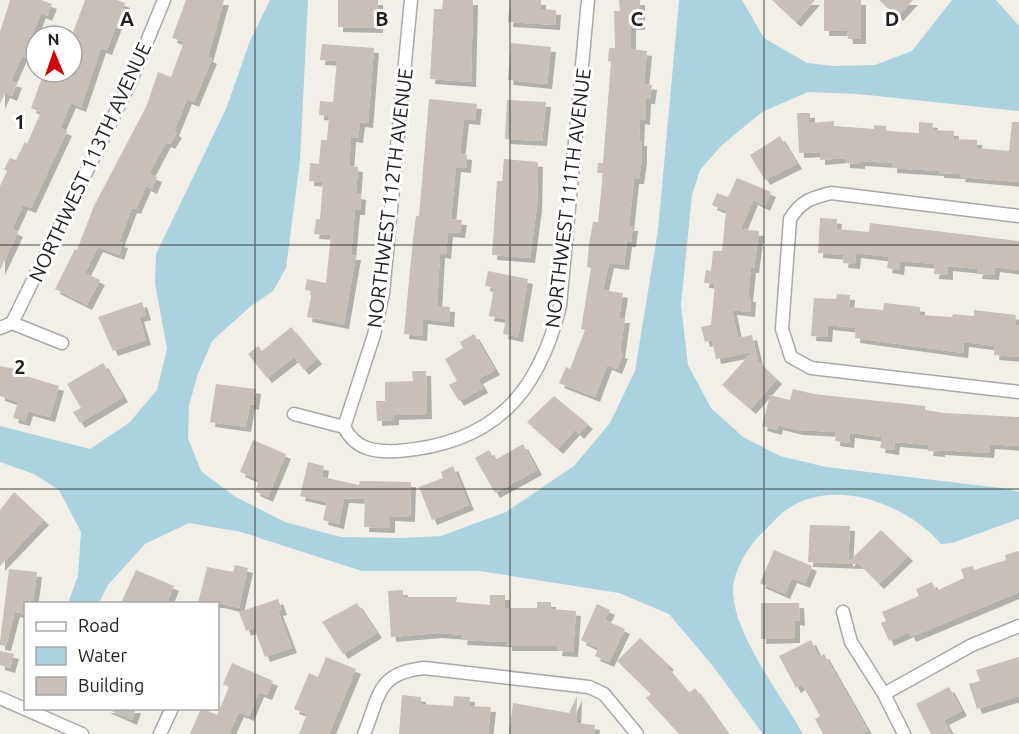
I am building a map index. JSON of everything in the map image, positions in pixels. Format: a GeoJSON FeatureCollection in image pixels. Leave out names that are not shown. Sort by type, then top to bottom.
{"type":"FeatureCollection","features":[{"type":"Feature","properties":{"kind":"street","name":"NORTHWEST 113TH AVENUE"},"geometry":{"type":"LineString","coordinates":[[6,325],[130,82],[165,0]]}},
{"type":"Feature","properties":{"kind":"street","name":"NORTHWEST 112TH AVENUE"},"geometry":{"type":"LineString","coordinates":[[344,427],[374,335],[383,293],[411,0]]}},
{"type":"Feature","properties":{"kind":"street","name":"NORTHWEST 111TH AVENUE"},"geometry":{"type":"LineString","coordinates":[[344,427],[359,447],[383,451],[419,449],[447,443],[477,432],[501,416],[533,376],[551,343],[560,306],[588,0]]}},
{"type":"Feature","properties":{"kind":"street"},"geometry":{"type":"LineString","coordinates":[[1019,216],[831,194],[809,198],[798,206],[790,219],[782,329],[791,357],[811,368],[1019,392]]}},
{"type":"Feature","properties":{"kind":"street"},"geometry":{"type":"LineString","coordinates":[[6,325],[62,343]]}},
{"type":"Feature","properties":{"kind":"street"},"geometry":{"type":"LineString","coordinates":[[294,414],[344,427]]}},
{"type":"Feature","properties":{"kind":"street"},"geometry":{"type":"LineString","coordinates":[[843,612],[850,642],[884,693],[904,734]]}},
{"type":"Feature","properties":{"kind":"street"},"geometry":{"type":"LineString","coordinates":[[884,693],[972,645],[1019,626]]}},
{"type":"Feature","properties":{"kind":"street"},"geometry":{"type":"LineString","coordinates":[[364,734],[387,679],[402,670],[424,668],[589,687],[604,694],[637,734]]}},
{"type":"Feature","properties":{"kind":"street"},"geometry":{"type":"LineString","coordinates":[[0,698],[24,709]]}},
{"type":"Feature","properties":{"kind":"street"},"geometry":{"type":"LineString","coordinates":[[27,710],[82,734]]}},
{"type":"Feature","properties":{"kind":"street"},"geometry":{"type":"LineString","coordinates":[[160,734],[171,710]]}},
{"type":"Feature","properties":{"kind":"water"},"geometry":{"type":"Polygon","coordinates":[[[270,0],[308,0],[300,161],[286,268],[273,291],[251,306],[212,341],[198,374],[189,405],[188,438],[201,471],[234,496],[285,522],[341,537],[441,536],[506,512],[574,466],[610,423],[635,371],[658,230],[679,0],[742,0],[764,38],[807,63],[834,66],[875,65],[912,51],[952,0],[996,0],[1019,26],[1019,111],[858,94],[808,92],[762,112],[722,145],[700,170],[692,195],[681,305],[688,365],[711,408],[743,437],[780,456],[826,467],[1009,489],[1019,492],[1019,519],[952,543],[941,544],[927,530],[891,507],[849,495],[828,495],[808,499],[778,516],[747,552],[735,576],[733,592],[736,609],[750,646],[803,734],[763,734],[712,665],[669,614],[619,593],[480,571],[362,571],[241,532],[189,523],[145,544],[108,585],[100,602],[68,602],[78,576],[81,532],[59,490],[34,474],[0,462],[0,426],[90,449],[129,423],[157,390],[167,349],[155,283],[156,254],[226,109],[250,41],[270,0]]]}},
{"type":"Feature","properties":{"kind":"building"},"geometry":{"type":"Polygon","coordinates":[[[10,0],[41,0],[52,4],[47,16],[41,13],[37,24],[24,24],[24,57],[22,56],[11,81],[17,83],[12,96],[5,93],[0,104],[0,32],[10,0]]]}},
{"type":"Feature","properties":{"kind":"building"},"geometry":{"type":"Polygon","coordinates":[[[85,0],[117,0],[125,3],[107,50],[101,48],[81,107],[71,103],[60,128],[67,131],[31,208],[23,205],[12,229],[18,232],[0,270],[0,186],[7,171],[4,169],[10,158],[16,160],[25,142],[27,144],[41,112],[31,108],[40,84],[84,84],[84,24],[76,24],[85,0]]]}},
{"type":"Feature","properties":{"kind":"building"},"geometry":{"type":"Polygon","coordinates":[[[186,0],[224,0],[208,57],[212,59],[194,102],[187,99],[174,131],[177,133],[170,144],[166,142],[149,174],[157,177],[152,189],[146,186],[136,209],[132,208],[119,242],[123,243],[119,255],[98,247],[85,273],[100,280],[87,305],[55,289],[75,249],[77,250],[94,206],[147,105],[158,72],[171,77],[184,42],[172,38],[186,0]]]}},
{"type":"Feature","properties":{"kind":"building"},"geometry":{"type":"Polygon","coordinates":[[[338,0],[378,0],[378,28],[338,27],[338,0]]]}},
{"type":"Feature","properties":{"kind":"building"},"geometry":{"type":"Polygon","coordinates":[[[443,0],[473,0],[471,82],[430,79],[434,9],[442,9],[443,0]]]}},
{"type":"Feature","properties":{"kind":"building"},"geometry":{"type":"Polygon","coordinates":[[[510,0],[541,0],[541,9],[556,10],[555,25],[508,22],[510,0]]]}},
{"type":"Feature","properties":{"kind":"building"},"geometry":{"type":"Polygon","coordinates":[[[619,0],[640,0],[640,25],[631,25],[631,49],[647,51],[644,84],[652,85],[650,99],[646,99],[645,120],[640,119],[639,141],[642,141],[642,158],[639,179],[634,179],[629,226],[633,226],[631,242],[627,242],[624,265],[609,263],[603,290],[623,293],[619,318],[625,318],[620,353],[623,354],[617,369],[607,365],[595,397],[559,383],[566,367],[570,369],[585,330],[581,329],[591,268],[587,267],[589,244],[593,222],[598,222],[603,173],[597,173],[598,163],[603,163],[611,62],[608,61],[609,48],[615,48],[614,11],[620,11],[619,0]]]}},
{"type":"Feature","properties":{"kind":"building"},"geometry":{"type":"Polygon","coordinates":[[[772,0],[815,0],[796,22],[772,0]]]}},
{"type":"Feature","properties":{"kind":"building"},"geometry":{"type":"Polygon","coordinates":[[[824,0],[861,0],[861,39],[848,39],[847,31],[824,31],[824,0]]]}},
{"type":"Feature","properties":{"kind":"building"},"geometry":{"type":"Polygon","coordinates":[[[879,0],[913,0],[898,16],[879,0]]]}},
{"type":"Feature","properties":{"kind":"building"},"geometry":{"type":"Polygon","coordinates":[[[511,43],[551,47],[547,84],[508,80],[511,43]]]}},
{"type":"Feature","properties":{"kind":"building"},"geometry":{"type":"Polygon","coordinates":[[[322,44],[374,48],[368,123],[360,122],[358,138],[351,137],[349,166],[358,167],[356,194],[361,195],[360,210],[355,210],[351,255],[356,255],[344,324],[307,317],[312,291],[305,290],[307,279],[326,283],[331,235],[314,234],[316,219],[320,219],[323,182],[309,181],[310,163],[319,164],[321,140],[327,140],[329,116],[319,115],[320,101],[333,102],[337,61],[320,60],[322,44]]]}},
{"type":"Feature","properties":{"kind":"building"},"geometry":{"type":"Polygon","coordinates":[[[429,99],[477,104],[475,120],[464,119],[460,154],[467,155],[466,168],[456,167],[451,219],[462,220],[460,233],[448,232],[446,254],[440,253],[437,306],[450,307],[449,322],[423,319],[422,336],[404,334],[413,239],[416,216],[419,216],[429,99]]]}},
{"type":"Feature","properties":{"kind":"building"},"geometry":{"type":"Polygon","coordinates":[[[507,100],[546,102],[542,141],[505,139],[507,100]]]}},
{"type":"Feature","properties":{"kind":"building"},"geometry":{"type":"Polygon","coordinates":[[[797,113],[810,113],[810,123],[834,121],[834,126],[874,129],[874,125],[886,126],[886,131],[919,133],[919,122],[933,123],[932,130],[954,131],[954,139],[977,140],[977,148],[1009,151],[1012,122],[1019,122],[1019,182],[960,177],[961,174],[939,173],[939,171],[892,168],[892,163],[860,161],[860,164],[845,163],[845,158],[820,160],[820,152],[799,153],[797,113]]]}},
{"type":"Feature","properties":{"kind":"building"},"geometry":{"type":"Polygon","coordinates":[[[780,136],[797,164],[765,180],[750,155],[780,136]]]}},
{"type":"Feature","properties":{"kind":"building"},"geometry":{"type":"Polygon","coordinates":[[[504,159],[538,162],[537,206],[530,258],[492,255],[497,181],[502,181],[504,159]]]}},
{"type":"Feature","properties":{"kind":"building"},"geometry":{"type":"Polygon","coordinates":[[[737,178],[771,192],[765,206],[753,200],[741,229],[759,231],[754,268],[751,268],[748,297],[751,297],[750,312],[732,310],[738,338],[752,335],[758,361],[777,379],[751,409],[722,385],[752,352],[716,359],[712,340],[705,342],[701,327],[711,325],[715,284],[704,283],[706,270],[711,271],[713,251],[722,251],[726,211],[712,205],[717,193],[728,197],[737,178]]]}},
{"type":"Feature","properties":{"kind":"building"},"geometry":{"type":"Polygon","coordinates":[[[820,218],[837,219],[836,229],[869,232],[870,223],[1019,241],[1019,270],[995,267],[994,275],[977,274],[978,269],[948,266],[948,275],[934,274],[935,264],[900,261],[899,270],[887,268],[889,257],[856,253],[855,264],[843,263],[844,255],[818,253],[820,218]]]}},
{"type":"Feature","properties":{"kind":"building"},"geometry":{"type":"Polygon","coordinates":[[[488,271],[528,279],[518,337],[503,334],[506,319],[489,316],[494,288],[485,286],[488,271]]]}},
{"type":"Feature","properties":{"kind":"building"},"geometry":{"type":"Polygon","coordinates":[[[837,294],[850,295],[849,307],[883,310],[884,303],[920,307],[920,315],[974,316],[974,310],[1016,315],[1015,325],[1019,325],[1019,357],[994,355],[995,346],[964,342],[963,353],[855,338],[856,328],[828,325],[827,337],[811,336],[814,298],[836,299],[837,294]]]}},
{"type":"Feature","properties":{"kind":"building"},"geometry":{"type":"Polygon","coordinates":[[[142,302],[146,315],[139,317],[146,340],[113,351],[98,317],[142,302]]]}},
{"type":"Feature","properties":{"kind":"building"},"geometry":{"type":"Polygon","coordinates":[[[291,327],[317,359],[304,370],[294,357],[267,378],[248,354],[258,346],[262,351],[291,327]]]}},
{"type":"Feature","properties":{"kind":"building"},"geometry":{"type":"Polygon","coordinates":[[[474,334],[495,370],[478,379],[483,388],[459,401],[449,385],[457,381],[445,359],[463,348],[460,342],[474,334]]]}},
{"type":"Feature","properties":{"kind":"building"},"geometry":{"type":"Polygon","coordinates":[[[103,363],[123,397],[80,423],[73,412],[81,408],[67,384],[103,363]]]}},
{"type":"Feature","properties":{"kind":"building"},"geometry":{"type":"Polygon","coordinates":[[[0,366],[20,370],[19,374],[59,386],[50,417],[28,411],[25,421],[13,418],[18,402],[0,396],[0,366]]]}},
{"type":"Feature","properties":{"kind":"building"},"geometry":{"type":"Polygon","coordinates":[[[412,371],[426,371],[427,414],[394,415],[394,420],[377,421],[376,401],[385,401],[385,382],[413,381],[412,371]]]}},
{"type":"Feature","properties":{"kind":"building"},"geometry":{"type":"Polygon","coordinates":[[[216,384],[256,389],[254,405],[250,404],[246,427],[210,422],[216,384]]]}},
{"type":"Feature","properties":{"kind":"building"},"geometry":{"type":"Polygon","coordinates":[[[793,389],[814,394],[925,406],[925,410],[944,413],[1019,417],[1019,446],[990,444],[989,453],[940,450],[940,452],[928,451],[929,445],[895,442],[894,450],[880,448],[882,437],[850,433],[849,443],[835,441],[836,432],[798,430],[778,425],[777,430],[762,426],[770,395],[790,400],[793,389]]]}},
{"type":"Feature","properties":{"kind":"building"},"geometry":{"type":"Polygon","coordinates":[[[554,396],[588,424],[579,434],[575,430],[558,449],[527,422],[554,396]]]}},
{"type":"Feature","properties":{"kind":"building"},"geometry":{"type":"Polygon","coordinates":[[[253,440],[286,454],[268,497],[255,491],[259,480],[240,472],[253,440]]]}},
{"type":"Feature","properties":{"kind":"building"},"geometry":{"type":"Polygon","coordinates":[[[523,444],[537,470],[495,493],[475,458],[489,450],[495,460],[523,444]]]}},
{"type":"Feature","properties":{"kind":"building"},"geometry":{"type":"Polygon","coordinates":[[[308,462],[324,466],[322,477],[359,485],[360,481],[411,482],[410,517],[390,516],[390,528],[364,527],[365,499],[344,498],[339,524],[323,520],[327,502],[300,496],[308,462]]]}},
{"type":"Feature","properties":{"kind":"building"},"geometry":{"type":"Polygon","coordinates":[[[453,466],[469,505],[432,520],[419,487],[443,478],[441,472],[453,466]]]}},
{"type":"Feature","properties":{"kind":"building"},"geometry":{"type":"Polygon","coordinates":[[[14,492],[44,520],[0,566],[0,510],[14,492]]]}},
{"type":"Feature","properties":{"kind":"building"},"geometry":{"type":"Polygon","coordinates":[[[810,525],[850,526],[848,562],[881,530],[908,556],[879,584],[859,564],[808,562],[810,525]]]}},
{"type":"Feature","properties":{"kind":"building"},"geometry":{"type":"Polygon","coordinates":[[[774,550],[812,566],[805,583],[792,578],[785,594],[760,583],[774,550]]]}},
{"type":"Feature","properties":{"kind":"building"},"geometry":{"type":"Polygon","coordinates":[[[1019,551],[1019,592],[911,637],[909,632],[889,641],[881,623],[886,621],[882,612],[919,596],[916,589],[932,582],[936,591],[964,578],[961,569],[973,566],[974,570],[1006,560],[1005,555],[1019,551]]]}},
{"type":"Feature","properties":{"kind":"building"},"geometry":{"type":"Polygon","coordinates":[[[235,565],[248,568],[239,608],[219,602],[198,602],[207,567],[233,572],[235,565]]]}},
{"type":"Feature","properties":{"kind":"building"},"geometry":{"type":"Polygon","coordinates":[[[9,569],[37,572],[33,602],[24,602],[24,614],[15,612],[6,646],[0,645],[9,569]]]}},
{"type":"Feature","properties":{"kind":"building"},"geometry":{"type":"Polygon","coordinates":[[[136,570],[174,586],[167,602],[121,602],[136,570]]]}},
{"type":"Feature","properties":{"kind":"building"},"geometry":{"type":"Polygon","coordinates":[[[403,590],[403,597],[457,597],[456,602],[490,605],[490,595],[505,595],[505,608],[537,608],[537,602],[551,602],[551,609],[576,611],[573,652],[557,651],[558,646],[507,646],[507,642],[462,640],[463,635],[437,633],[391,637],[388,591],[403,590]]]}},
{"type":"Feature","properties":{"kind":"building"},"geometry":{"type":"Polygon","coordinates":[[[278,599],[282,610],[278,611],[292,648],[265,657],[254,628],[246,631],[239,612],[278,599]]]}},
{"type":"Feature","properties":{"kind":"building"},"geometry":{"type":"Polygon","coordinates":[[[357,603],[377,633],[343,654],[322,622],[357,603]]]}},
{"type":"Feature","properties":{"kind":"building"},"geometry":{"type":"Polygon","coordinates":[[[761,603],[799,603],[800,621],[795,620],[795,638],[761,639],[761,603]]]}},
{"type":"Feature","properties":{"kind":"building"},"geometry":{"type":"Polygon","coordinates":[[[597,604],[610,610],[605,620],[625,629],[609,662],[595,656],[598,648],[581,640],[597,604]]]}},
{"type":"Feature","properties":{"kind":"building"},"geometry":{"type":"Polygon","coordinates":[[[640,638],[669,665],[667,667],[689,693],[695,688],[728,734],[679,734],[646,698],[651,694],[617,661],[640,638]]]}},
{"type":"Feature","properties":{"kind":"building"},"geometry":{"type":"Polygon","coordinates":[[[811,640],[819,657],[824,654],[868,731],[862,734],[823,734],[815,719],[820,716],[802,684],[796,688],[779,656],[811,640]]]}},
{"type":"Feature","properties":{"kind":"building"},"geometry":{"type":"Polygon","coordinates":[[[0,651],[14,654],[10,668],[0,665],[0,651]]]}},
{"type":"Feature","properties":{"kind":"building"},"geometry":{"type":"Polygon","coordinates":[[[326,657],[356,669],[329,734],[299,734],[307,714],[294,709],[309,673],[318,677],[326,657]]]}},
{"type":"Feature","properties":{"kind":"building"},"geometry":{"type":"Polygon","coordinates":[[[1019,657],[1019,696],[977,709],[969,684],[980,681],[976,670],[1019,657]]]}},
{"type":"Feature","properties":{"kind":"building"},"geometry":{"type":"Polygon","coordinates":[[[232,663],[273,681],[267,695],[259,692],[249,716],[239,712],[229,734],[190,734],[200,710],[217,715],[229,687],[223,684],[232,663]]]}},
{"type":"Feature","properties":{"kind":"building"},"geometry":{"type":"Polygon","coordinates":[[[949,687],[962,711],[944,720],[951,734],[931,734],[916,704],[949,687]]]}},
{"type":"Feature","properties":{"kind":"building"},"geometry":{"type":"Polygon","coordinates":[[[402,695],[421,697],[421,704],[453,706],[454,696],[470,697],[469,706],[491,707],[488,734],[399,734],[402,695]]]}},
{"type":"Feature","properties":{"kind":"building"},"geometry":{"type":"Polygon","coordinates":[[[577,696],[576,723],[595,725],[594,734],[509,734],[513,703],[569,713],[577,696]]]}},
{"type":"Feature","properties":{"kind":"building"},"geometry":{"type":"Polygon","coordinates":[[[110,710],[135,710],[132,720],[110,710]]]}}]}
